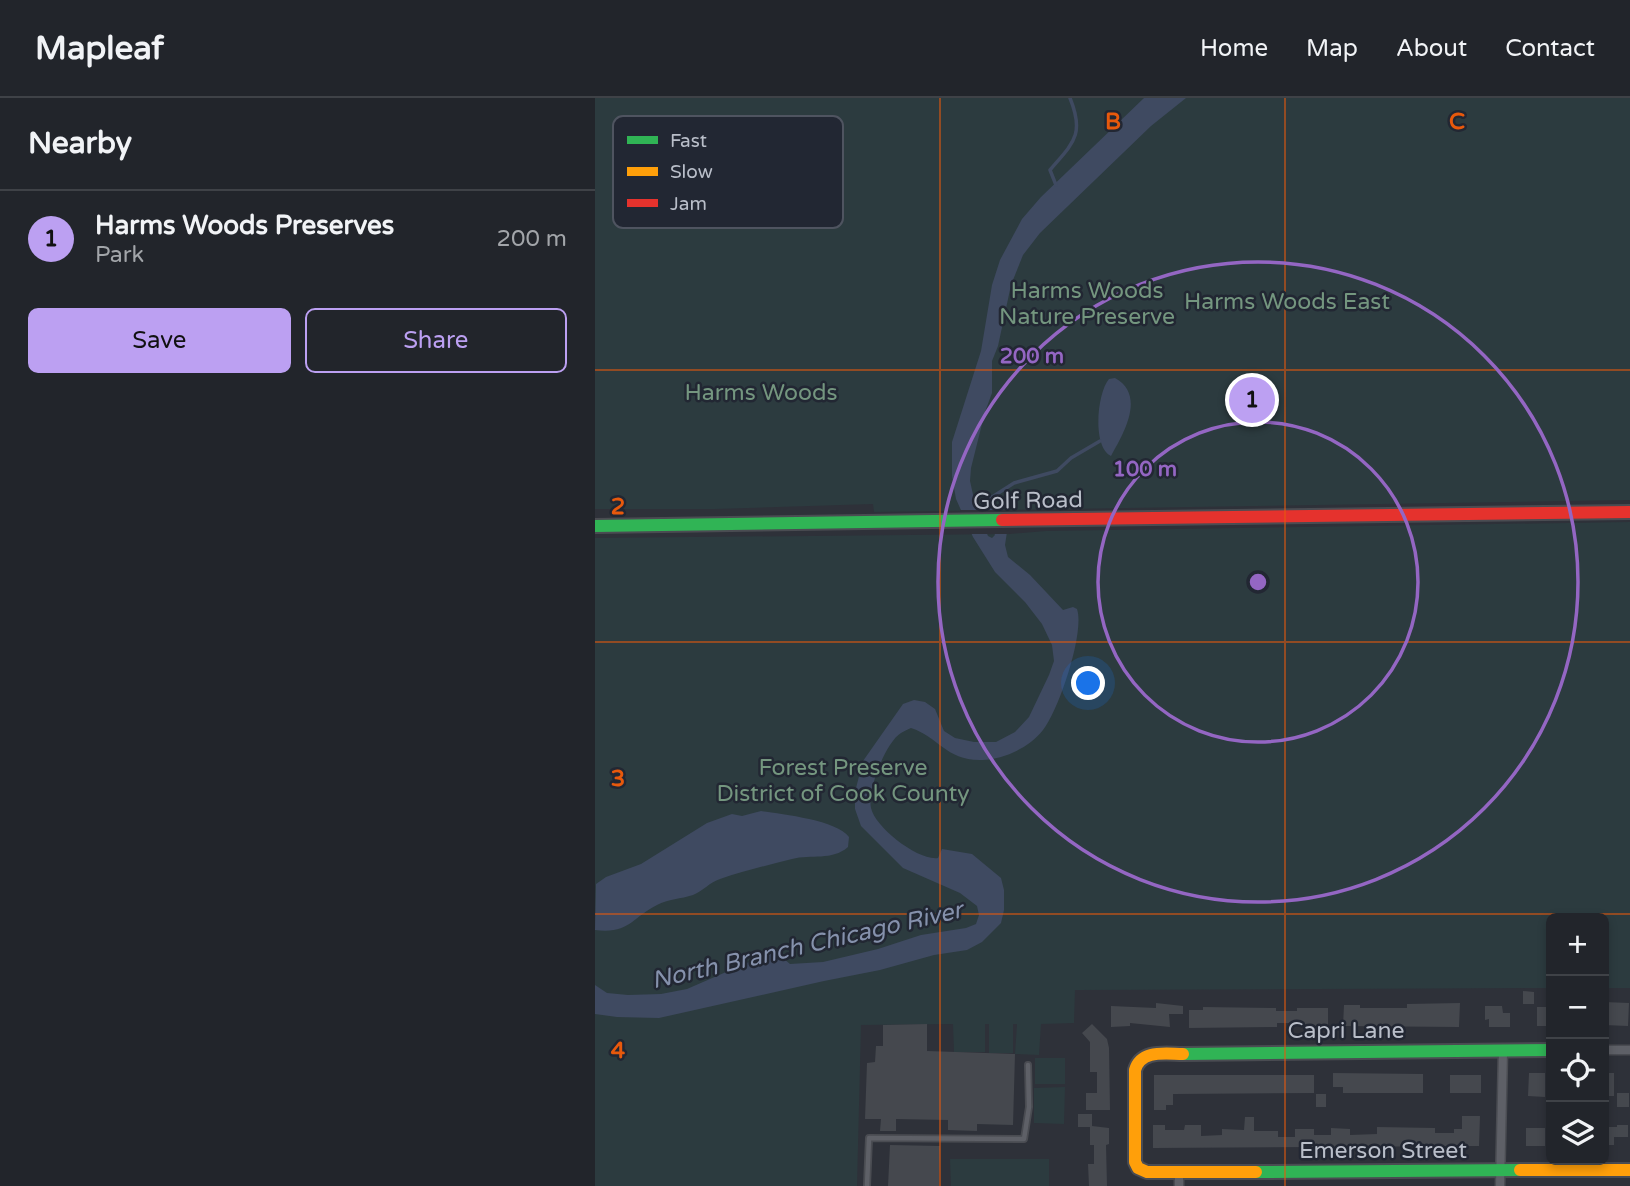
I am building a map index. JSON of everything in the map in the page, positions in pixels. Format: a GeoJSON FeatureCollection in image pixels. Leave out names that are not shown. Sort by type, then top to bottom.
{"type":"FeatureCollection","features":[{"type":"Feature","properties":{"kind":"main road","name":"Golf Road"},"geometry":{"type":"LineString","coordinates":[[595,526],[1630,512]]}},
{"type":"Feature","properties":{"kind":"main road","name":"Capri Lane"},"geometry":{"type":"LineString","coordinates":[[1137,1168],[1135,1070],[1142,1057],[1157,1052],[1546,1050]]}},
{"type":"Feature","properties":{"kind":"main road","name":"Emerson Street"},"geometry":{"type":"LineString","coordinates":[[1137,1168],[1179,1172],[1630,1170]]}},
{"type":"Feature","properties":{"kind":"street"},"geometry":{"type":"LineString","coordinates":[[1609,1050],[1630,1050]]}},
{"type":"Feature","properties":{"kind":"street"},"geometry":{"type":"LineString","coordinates":[[1500,1186],[1503,1051]]}},
{"type":"Feature","properties":{"kind":"street"},"geometry":{"type":"LineString","coordinates":[[1179,1172],[1179,1186]]}},
{"type":"Feature","properties":{"kind":"lane"},"geometry":{"type":"LineString","coordinates":[[867,1186],[869,1138],[1024,1139],[1029,1108],[1028,1065]]}},
{"type":"Feature","properties":{"kind":"green space","name":"Harms Woods Nature Preserve"},"geometry":{"type":"Polygon","coordinates":[[[595,98],[1630,98],[1630,500],[874,512],[873,504],[715,509],[595,509],[595,98]]]}},
{"type":"Feature","properties":{"kind":"green space","name":"Forest Preserve District of Cook County"},"geometry":{"type":"Polygon","coordinates":[[[1630,522],[1630,988],[1609,988],[1609,913],[1546,913],[1546,988],[1075,990],[1074,1023],[1041,1024],[1039,1055],[1015,1054],[1017,1024],[1013,1024],[1013,1053],[989,1053],[989,1024],[985,1024],[985,1052],[954,1052],[953,1024],[861,1025],[857,1186],[595,1186],[595,538],[1010,534],[1046,531],[1630,522]]]}},
{"type":"Feature","properties":{"kind":"green space"},"geometry":{"type":"Polygon","coordinates":[[[1035,1058],[1065,1058],[1065,1084],[1035,1084],[1035,1058]]]}},
{"type":"Feature","properties":{"kind":"green space"},"geometry":{"type":"Polygon","coordinates":[[[1065,1087],[1064,1124],[1034,1123],[1034,1088],[1065,1087]]]}},
{"type":"Feature","properties":{"kind":"green space"},"geometry":{"type":"Polygon","coordinates":[[[950,1159],[1049,1159],[1049,1186],[951,1186],[950,1159]]]}},
{"type":"Feature","properties":{"kind":"water"},"geometry":{"type":"Polygon","coordinates":[[[1144,98],[1186,98],[1151,126],[1040,233],[1023,255],[1011,285],[998,346],[992,361],[992,393],[971,468],[970,481],[976,508],[988,536],[992,538],[995,535],[982,507],[986,498],[992,499],[1007,532],[1005,545],[1008,557],[1030,575],[1063,610],[1073,607],[1077,609],[1077,635],[1063,689],[1043,730],[1023,747],[999,757],[982,760],[960,757],[921,732],[911,728],[903,732],[889,746],[872,790],[871,808],[874,816],[909,849],[938,858],[942,849],[972,854],[1001,878],[1004,910],[1001,923],[982,942],[967,950],[934,955],[880,970],[659,1018],[595,1014],[595,985],[607,993],[661,994],[687,989],[772,952],[776,952],[790,964],[823,962],[921,935],[976,924],[979,915],[977,906],[960,893],[903,868],[861,826],[855,809],[855,792],[863,761],[903,704],[914,700],[925,702],[935,709],[944,731],[955,738],[974,742],[996,742],[1015,732],[1029,717],[1049,675],[1054,661],[1052,645],[1042,624],[1025,602],[995,572],[973,537],[956,499],[952,476],[952,442],[981,351],[992,285],[1000,260],[1022,219],[1041,197],[1144,98]]]}},
{"type":"Feature","properties":{"kind":"water"},"geometry":{"type":"Polygon","coordinates":[[[1115,378],[1124,385],[1131,404],[1126,426],[1111,456],[1101,442],[1098,419],[1105,386],[1109,379],[1115,378]]]}},
{"type":"Feature","properties":{"kind":"water"},"geometry":{"type":"Polygon","coordinates":[[[761,811],[833,826],[849,837],[848,847],[828,856],[792,859],[720,879],[693,895],[657,905],[616,930],[595,930],[596,884],[606,877],[641,864],[707,823],[732,814],[742,816],[761,811]]]}},
{"type":"Feature","properties":{"kind":"pier"},"geometry":{"type":"Polygon","coordinates":[[[960,510],[999,510],[1010,534],[971,534],[960,510]]]}},
{"type":"Feature","properties":{"kind":"building"},"geometry":{"type":"Polygon","coordinates":[[[1523,991],[1534,992],[1534,1004],[1523,1004],[1523,991]]]}},
{"type":"Feature","properties":{"kind":"building"},"geometry":{"type":"Polygon","coordinates":[[[1609,1002],[1629,1003],[1628,1026],[1609,1025],[1609,1002]]]}},
{"type":"Feature","properties":{"kind":"building"},"geometry":{"type":"Polygon","coordinates":[[[1156,1003],[1183,1006],[1183,1014],[1169,1014],[1170,1027],[1130,1023],[1130,1026],[1111,1027],[1111,1006],[1156,1008],[1156,1003]]]}},
{"type":"Feature","properties":{"kind":"building"},"geometry":{"type":"Polygon","coordinates":[[[1460,1003],[1459,1027],[1343,1026],[1344,1005],[1360,1005],[1360,1008],[1407,1008],[1407,1004],[1460,1003]]]}},
{"type":"Feature","properties":{"kind":"building"},"geometry":{"type":"Polygon","coordinates":[[[1485,1006],[1502,1006],[1503,1013],[1510,1013],[1510,1027],[1489,1027],[1489,1019],[1485,1020],[1485,1006]]]}},
{"type":"Feature","properties":{"kind":"building"},"geometry":{"type":"Polygon","coordinates":[[[1203,1007],[1276,1008],[1276,1011],[1328,1008],[1328,1026],[1277,1023],[1277,1027],[1189,1028],[1189,1010],[1203,1010],[1203,1007]]]}},
{"type":"Feature","properties":{"kind":"building"},"geometry":{"type":"Polygon","coordinates":[[[1537,1007],[1546,1007],[1546,1026],[1537,1026],[1537,1007]]]}},
{"type":"Feature","properties":{"kind":"building"},"geometry":{"type":"Polygon","coordinates":[[[927,1024],[927,1051],[1015,1054],[1013,1125],[977,1124],[977,1131],[948,1130],[948,1120],[896,1119],[896,1131],[880,1131],[881,1119],[865,1119],[867,1063],[875,1062],[876,1046],[883,1046],[883,1025],[927,1024]]]}},
{"type":"Feature","properties":{"kind":"building"},"geometry":{"type":"Polygon","coordinates":[[[1092,1024],[1107,1039],[1109,1048],[1110,1110],[1086,1110],[1086,1093],[1097,1093],[1097,1072],[1090,1072],[1090,1042],[1082,1033],[1092,1024]]]}},
{"type":"Feature","properties":{"kind":"building"},"geometry":{"type":"Polygon","coordinates":[[[1333,1073],[1423,1074],[1423,1093],[1343,1093],[1343,1087],[1333,1087],[1333,1073]]]}},
{"type":"Feature","properties":{"kind":"building"},"geometry":{"type":"Polygon","coordinates":[[[1529,1073],[1545,1073],[1545,1097],[1528,1096],[1529,1073]]]}},
{"type":"Feature","properties":{"kind":"building"},"geometry":{"type":"Polygon","coordinates":[[[1609,1073],[1614,1073],[1614,1096],[1609,1096],[1609,1073]]]}},
{"type":"Feature","properties":{"kind":"building"},"geometry":{"type":"Polygon","coordinates":[[[1154,1075],[1314,1075],[1314,1093],[1173,1094],[1173,1105],[1166,1105],[1166,1110],[1154,1110],[1154,1075]]]}},
{"type":"Feature","properties":{"kind":"building"},"geometry":{"type":"Polygon","coordinates":[[[1450,1075],[1481,1075],[1481,1093],[1450,1093],[1450,1075]]]}},
{"type":"Feature","properties":{"kind":"building"},"geometry":{"type":"Polygon","coordinates":[[[1617,1093],[1629,1093],[1629,1107],[1617,1107],[1617,1093]]]}},
{"type":"Feature","properties":{"kind":"building"},"geometry":{"type":"Polygon","coordinates":[[[1316,1094],[1326,1094],[1326,1107],[1316,1107],[1316,1094]]]}},
{"type":"Feature","properties":{"kind":"building"},"geometry":{"type":"Polygon","coordinates":[[[1078,1114],[1092,1114],[1092,1126],[1109,1128],[1109,1144],[1106,1145],[1107,1186],[1089,1186],[1088,1164],[1094,1164],[1094,1145],[1090,1145],[1090,1127],[1078,1127],[1078,1114]]]}},
{"type":"Feature","properties":{"kind":"building"},"geometry":{"type":"Polygon","coordinates":[[[1462,1116],[1480,1116],[1479,1146],[1153,1148],[1153,1125],[1165,1125],[1165,1130],[1184,1130],[1185,1125],[1201,1125],[1201,1136],[1222,1135],[1222,1129],[1244,1130],[1245,1117],[1254,1117],[1254,1131],[1278,1131],[1278,1137],[1295,1137],[1295,1129],[1314,1129],[1314,1135],[1331,1135],[1331,1128],[1350,1129],[1350,1135],[1377,1134],[1377,1127],[1435,1128],[1435,1133],[1454,1133],[1454,1129],[1462,1129],[1462,1116]]]}},
{"type":"Feature","properties":{"kind":"building"},"geometry":{"type":"Polygon","coordinates":[[[1628,1125],[1628,1137],[1614,1137],[1614,1145],[1609,1145],[1609,1127],[1628,1125]]]}},
{"type":"Feature","properties":{"kind":"building"},"geometry":{"type":"Polygon","coordinates":[[[1526,1128],[1545,1128],[1545,1146],[1526,1146],[1526,1128]]]}},
{"type":"Feature","properties":{"kind":"building"},"geometry":{"type":"Polygon","coordinates":[[[890,1145],[940,1146],[939,1186],[888,1186],[890,1145]]]}},
{"type":"Feature","properties":{"kind":"waterway"},"geometry":{"type":"LineString","coordinates":[[1056,185],[1050,170],[1070,145],[1076,130],[1070,98]]}},
{"type":"Feature","properties":{"kind":"waterway"},"geometry":{"type":"LineString","coordinates":[[989,499],[1014,483],[1057,471],[1071,458],[1100,441]]}},
{"type":"Feature","properties":{"kind":"traffic: fast"},"geometry":{"type":"LineString","coordinates":[[595,526],[1002,520]]}},
{"type":"Feature","properties":{"kind":"traffic: fast"},"geometry":{"type":"LineString","coordinates":[[1183,1054],[1546,1050]]}},
{"type":"Feature","properties":{"kind":"traffic: fast"},"geometry":{"type":"LineString","coordinates":[[1256,1172],[1520,1170]]}},
{"type":"Feature","properties":{"kind":"traffic: slow"},"geometry":{"type":"LineString","coordinates":[[1183,1054],[1148,1056],[1138,1063],[1135,1070],[1135,1162],[1138,1168],[1147,1172],[1256,1172]]}},
{"type":"Feature","properties":{"kind":"traffic: slow"},"geometry":{"type":"LineString","coordinates":[[1520,1170],[1630,1170]]}},
{"type":"Feature","properties":{"kind":"traffic: jam"},"geometry":{"type":"LineString","coordinates":[[1002,520],[1630,512]]}},
{"type":"Feature","properties":{"kind":"place","name":"Harms Woods Preserves"},"geometry":{"type":"Point","coordinates":[1252,400]}},
{"type":"Feature","properties":{"kind":"park label","name":"Harms Woods East"},"geometry":{"type":"Point","coordinates":[1287,301]}},
{"type":"Feature","properties":{"kind":"park label","name":"Harms Woods"},"geometry":{"type":"Point","coordinates":[761,392]}},
{"type":"Feature","properties":{"kind":"water label","name":"North Branch Chicago River"},"geometry":{"type":"Point","coordinates":[807,945]}}]}
